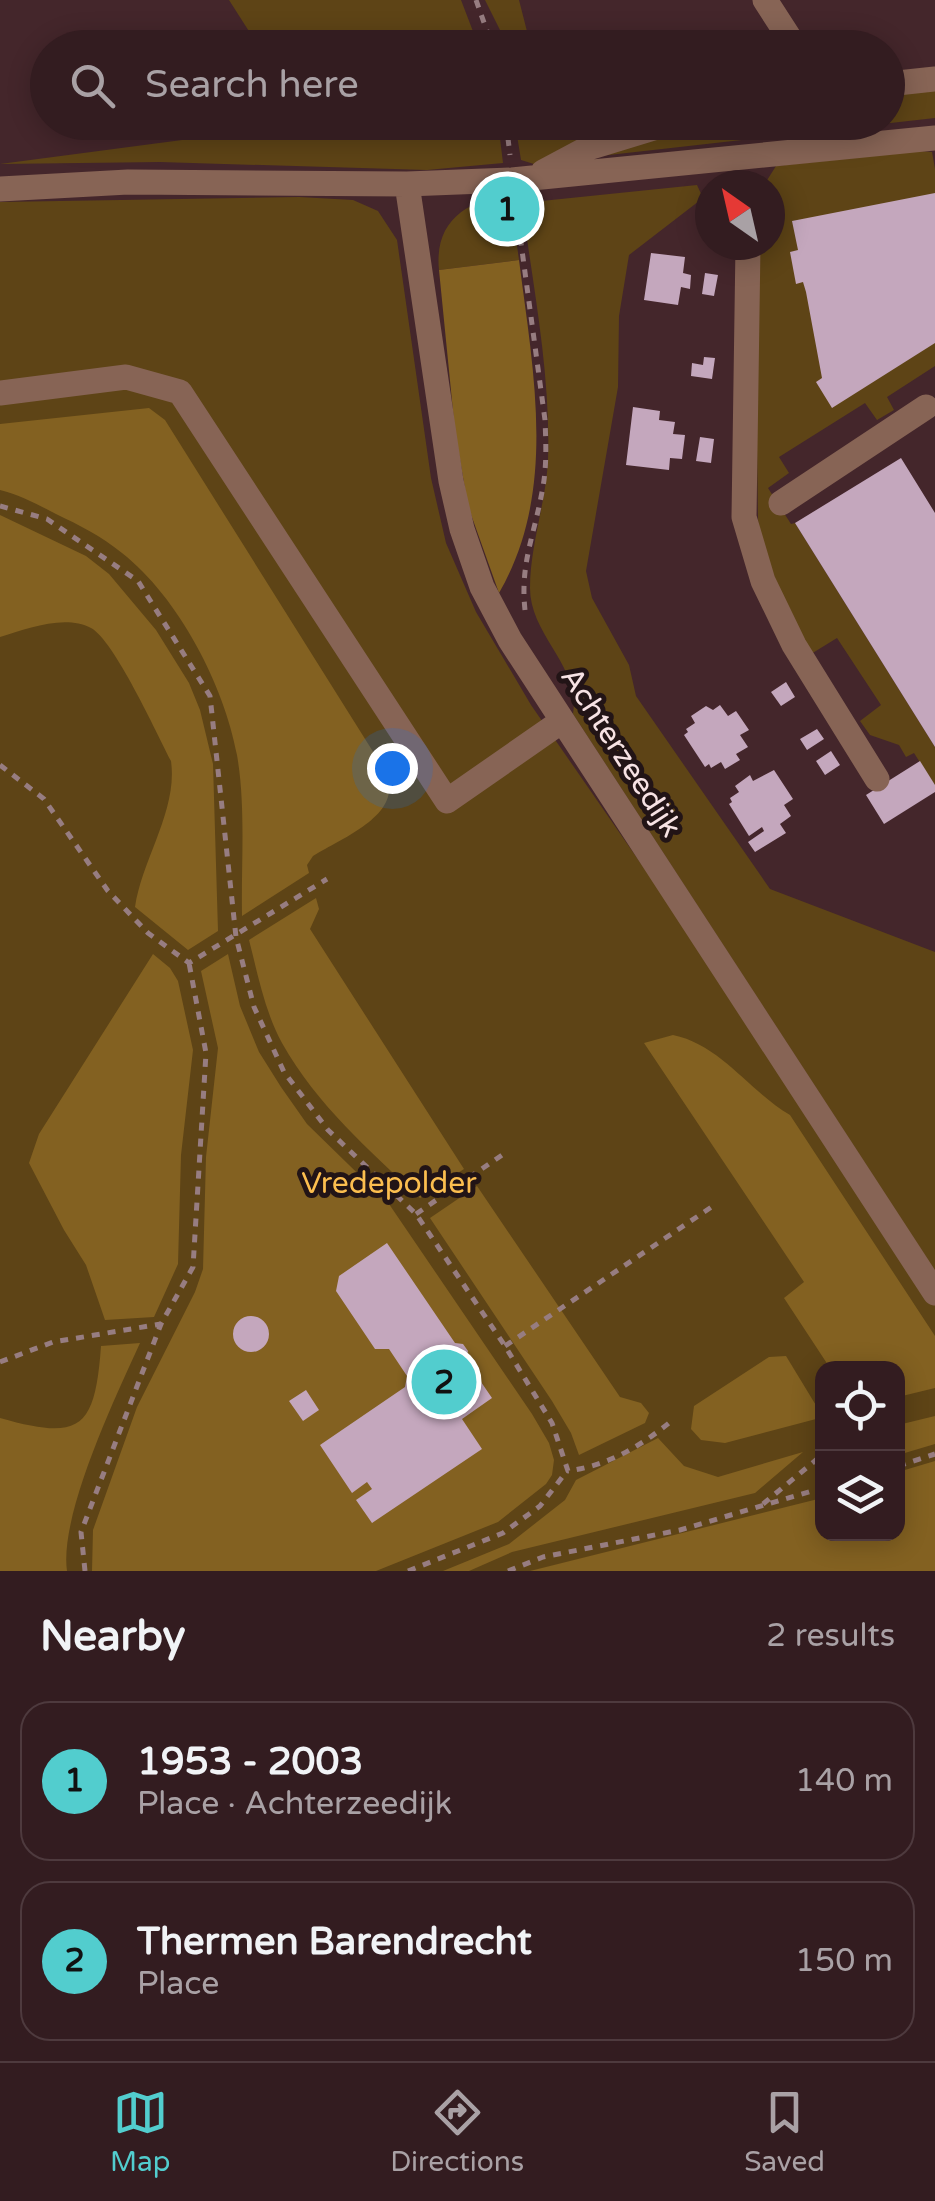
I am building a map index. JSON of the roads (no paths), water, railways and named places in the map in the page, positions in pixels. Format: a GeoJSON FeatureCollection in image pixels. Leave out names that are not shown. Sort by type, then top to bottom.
{"type":"FeatureCollection","features":[{"type":"Feature","properties":{"kind":"street"},"geometry":{"type":"LineString","coordinates":[[765,0],[784,30]]}},
{"type":"Feature","properties":{"kind":"street"},"geometry":{"type":"LineString","coordinates":[[905,82],[935,79]]}},
{"type":"Feature","properties":{"kind":"street"},"geometry":{"type":"LineString","coordinates":[[0,189],[128,182],[407,184],[522,179],[935,138]]}},
{"type":"Feature","properties":{"kind":"street"},"geometry":{"type":"LineString","coordinates":[[522,179],[614,140]]}},
{"type":"Feature","properties":{"kind":"street"},"geometry":{"type":"LineString","coordinates":[[750,158],[750,170]]}},
{"type":"Feature","properties":{"kind":"street","name":"Achterzeedijk"},"geometry":{"type":"LineString","coordinates":[[407,184],[451,481],[482,587],[562,721],[935,1293]]}},
{"type":"Feature","properties":{"kind":"street"},"geometry":{"type":"LineString","coordinates":[[748,260],[744,517],[762,581],[794,645],[877,779]]}},
{"type":"Feature","properties":{"kind":"street"},"geometry":{"type":"LineString","coordinates":[[0,393],[126,377],[180,392],[447,801],[562,721]]}},
{"type":"Feature","properties":{"kind":"street"},"geometry":{"type":"LineString","coordinates":[[781,503],[932,409]]}},
{"type":"Feature","properties":{"kind":"place","name":"1953 - 2003"},"geometry":{"type":"Point","coordinates":[507,209]}},
{"type":"Feature","properties":{"kind":"place","name":"Thermen Barendrecht"},"geometry":{"type":"Point","coordinates":[444,1382]}},
{"type":"Feature","properties":{"kind":"park label","name":"Vredepolder"},"geometry":{"type":"Point","coordinates":[389,1183]}}]}
